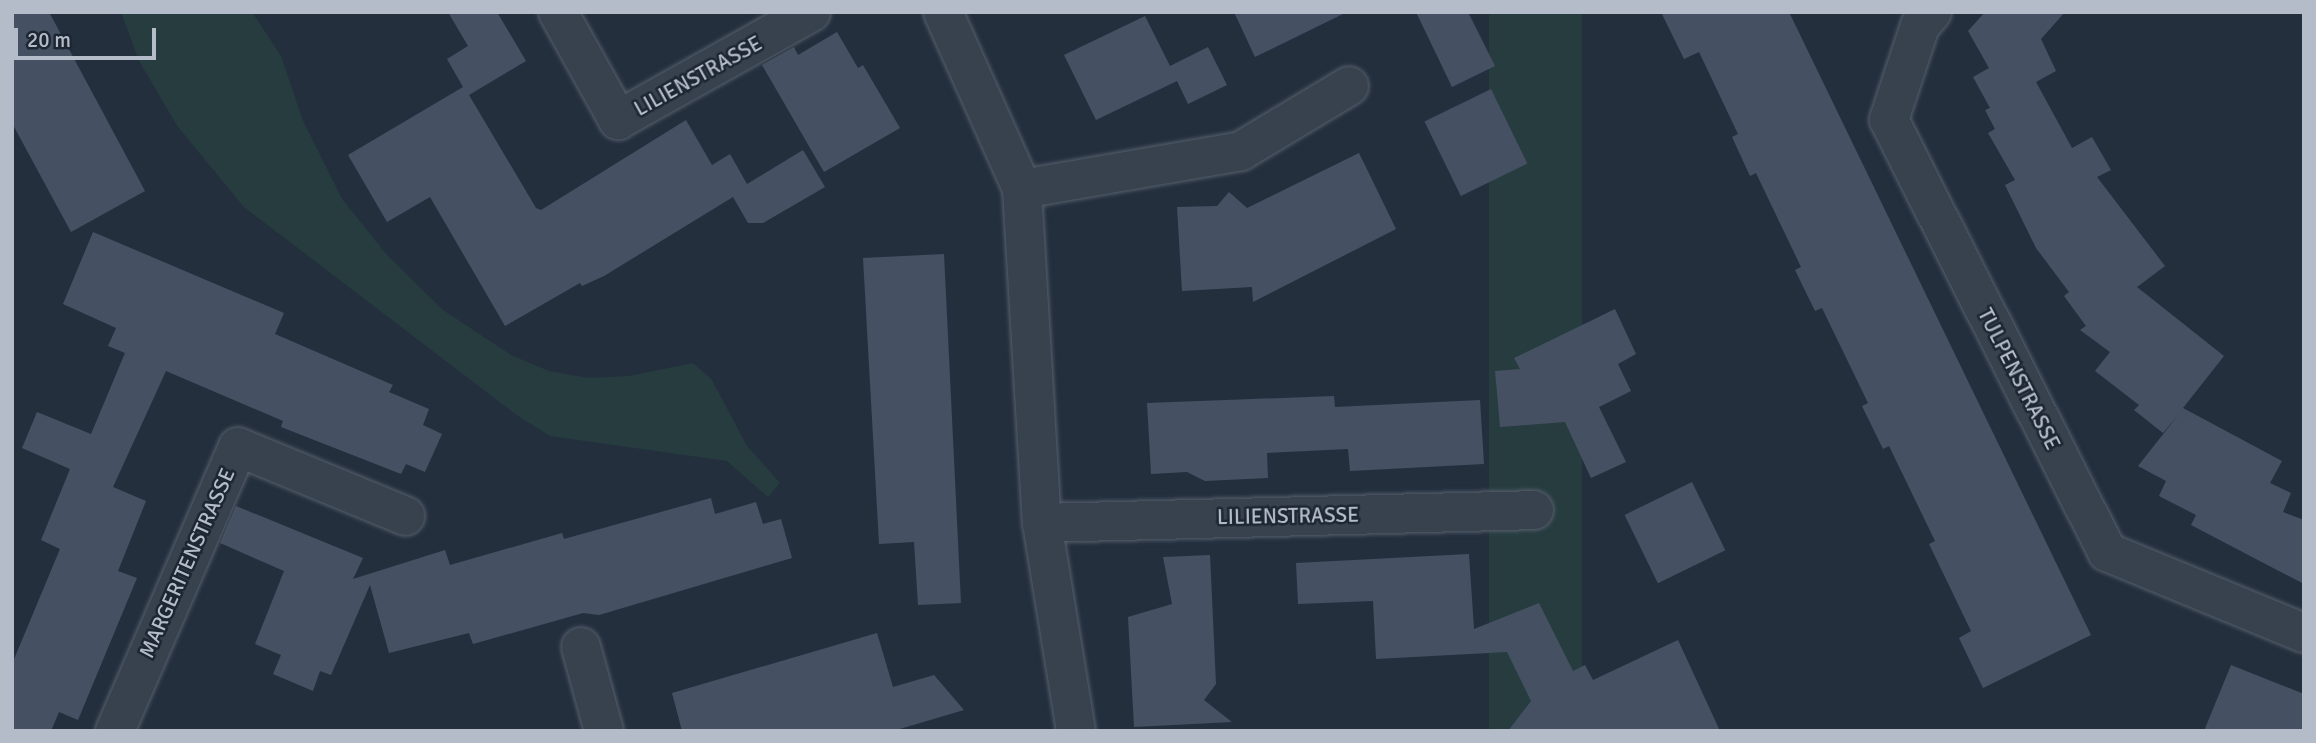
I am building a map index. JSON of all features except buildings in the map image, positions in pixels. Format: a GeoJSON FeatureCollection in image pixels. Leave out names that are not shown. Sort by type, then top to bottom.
{"type":"FeatureCollection","features":[{"type":"Feature","properties":{"kind":"street","name":"LILIENSTRASSE"},"geometry":{"type":"LineString","coordinates":[[558,12],[618,120],[811,12]]}},
{"type":"Feature","properties":{"kind":"street"},"geometry":{"type":"LineString","coordinates":[[943,12],[1022,189],[1042,523],[1076,731]]}},
{"type":"Feature","properties":{"kind":"street","name":"TULPENSTRASSE"},"geometry":{"type":"LineString","coordinates":[[1932,12],[1920,26],[1889,120],[2107,552],[2304,633]]}},
{"type":"Feature","properties":{"kind":"street"},"geometry":{"type":"LineString","coordinates":[[1022,189],[1241,151],[1349,86]]}},
{"type":"Feature","properties":{"kind":"street","name":"MARGERITENSTRASSE"},"geometry":{"type":"LineString","coordinates":[[115,731],[238,447],[405,516]]}},
{"type":"Feature","properties":{"kind":"street","name":"LILIENSTRASSE"},"geometry":{"type":"LineString","coordinates":[[1042,523],[1534,510]]}},
{"type":"Feature","properties":{"kind":"street"},"geometry":{"type":"LineString","coordinates":[[580,647],[604,731]]}},
{"type":"Feature","properties":{"kind":"green space"},"geometry":{"type":"Polygon","coordinates":[[[121,12],[252,12],[281,56],[303,121],[342,199],[387,255],[443,310],[511,355],[549,371],[588,378],[629,376],[693,363],[712,380],[747,446],[780,483],[768,497],[727,461],[550,436],[518,416],[244,207],[178,127],[139,61],[121,12]]]}},
{"type":"Feature","properties":{"kind":"green space"},"geometry":{"type":"Polygon","coordinates":[[[1489,12],[1582,12],[1582,731],[1489,731],[1489,12]]]}}]}
